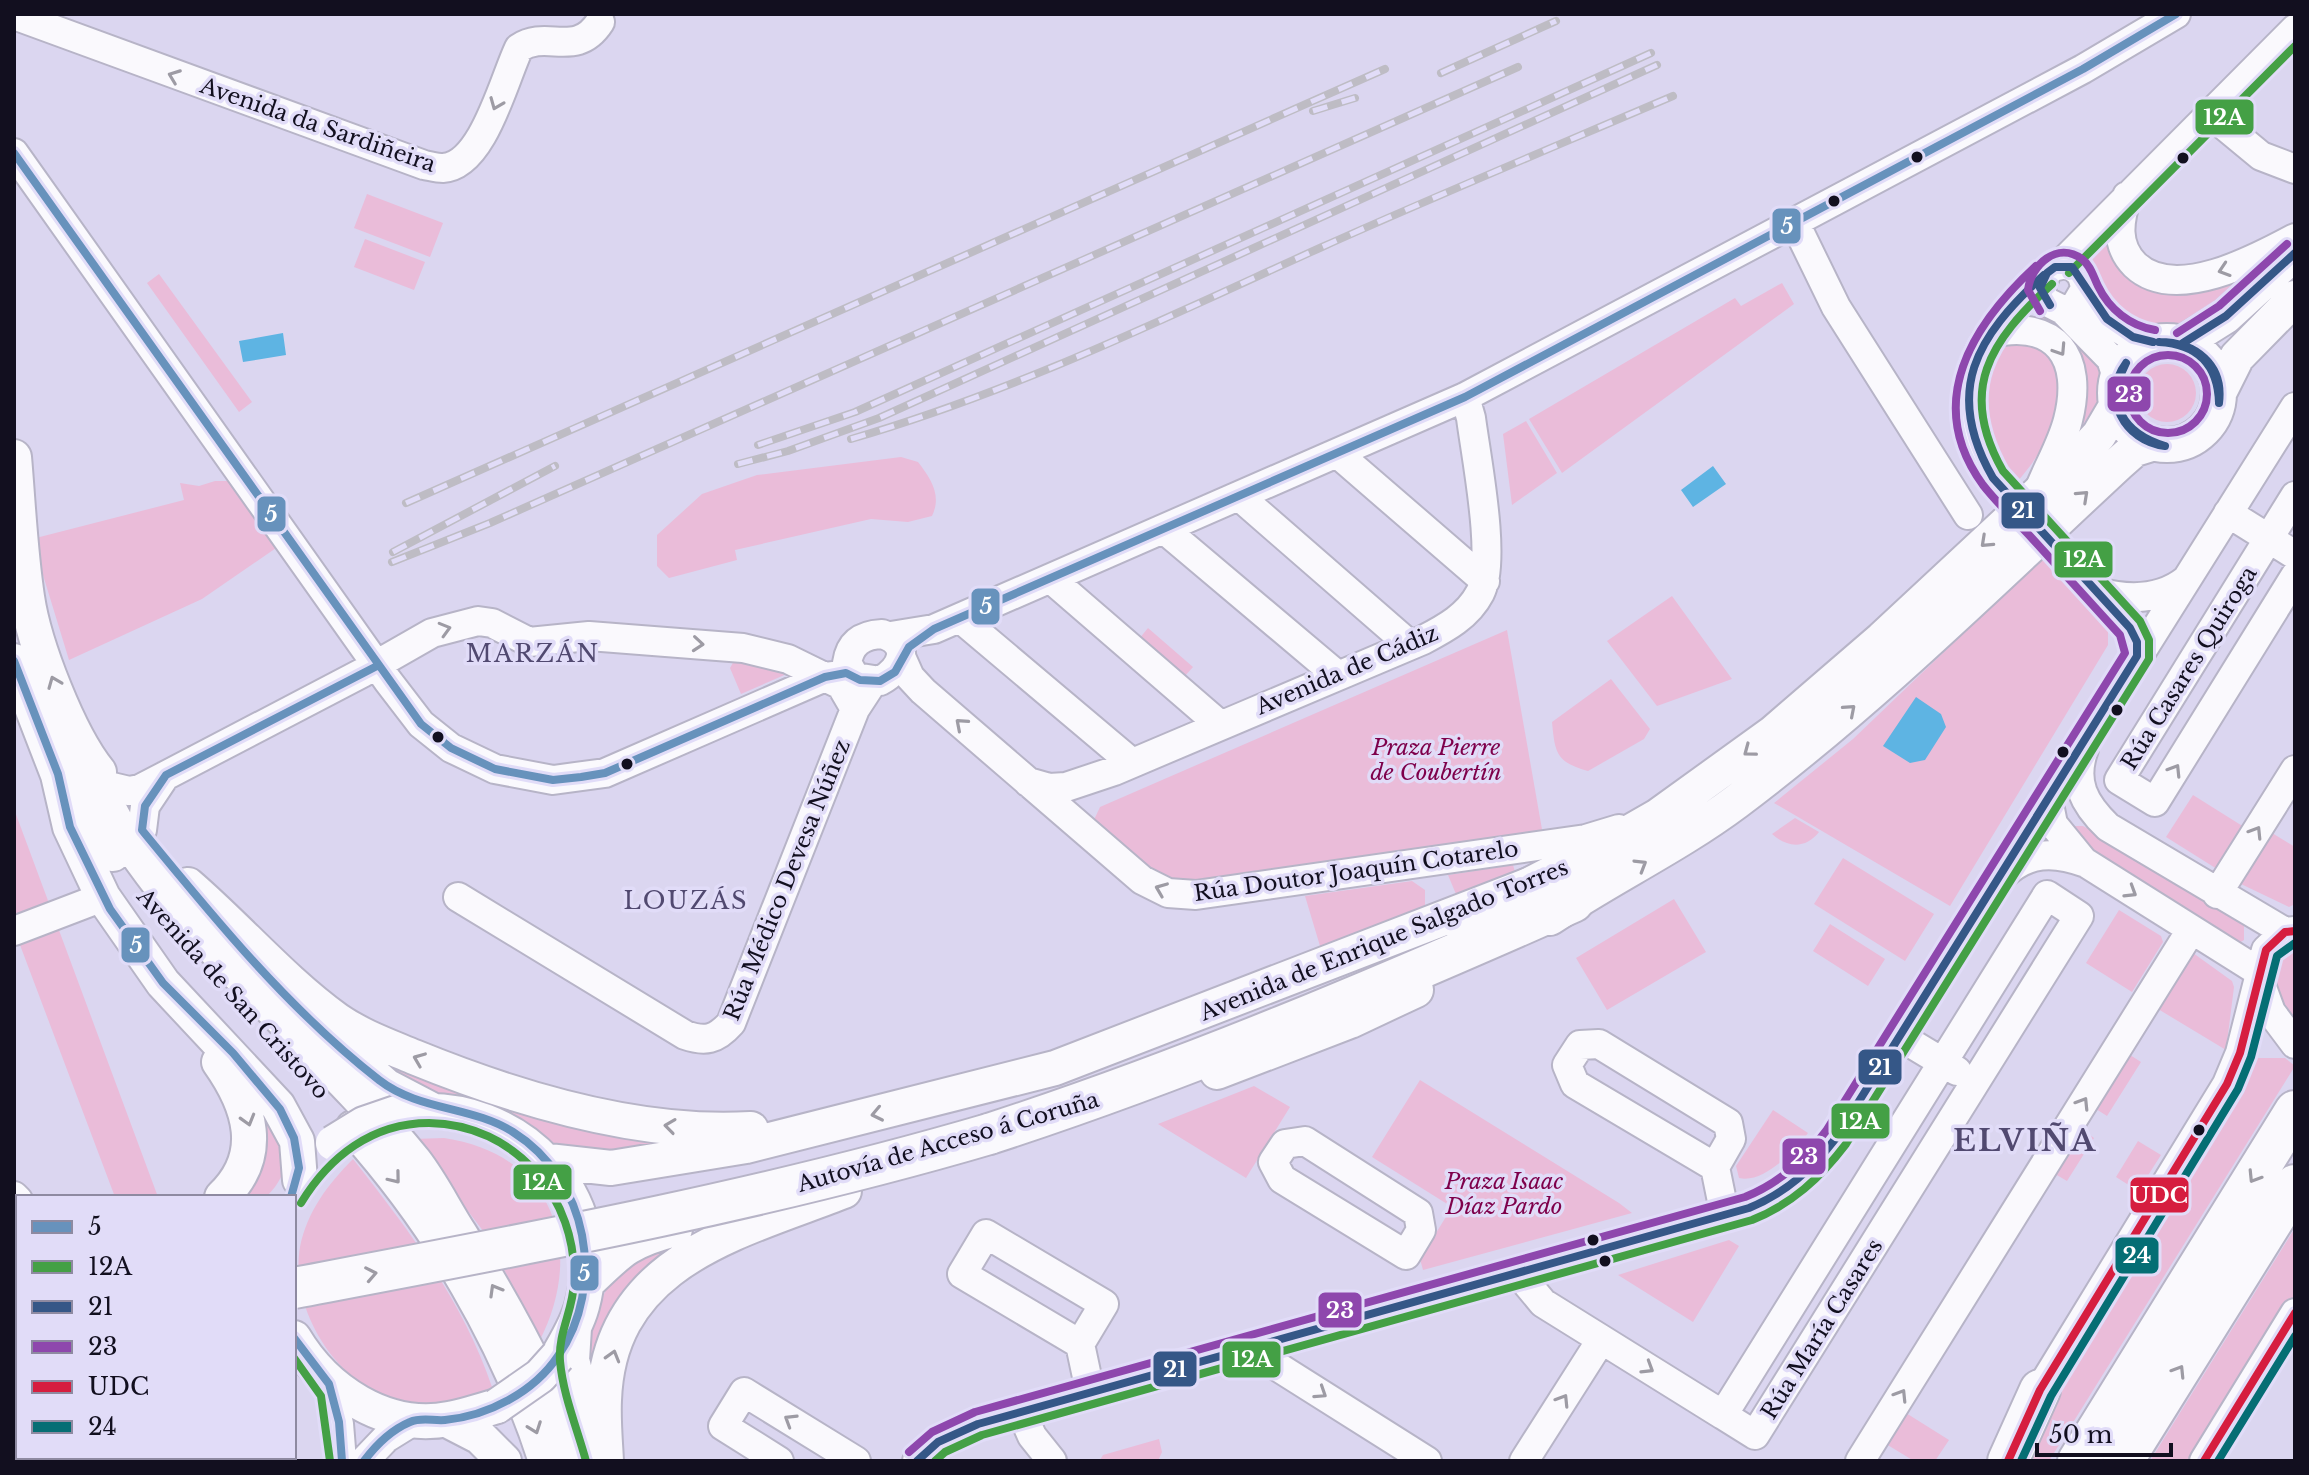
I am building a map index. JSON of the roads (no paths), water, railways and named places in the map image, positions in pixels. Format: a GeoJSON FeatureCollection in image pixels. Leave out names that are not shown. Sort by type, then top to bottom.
{"type":"FeatureCollection","features":[{"type":"Feature","properties":{"kind":"highway","name":"Autovía de Acceso á Coruña"},"geometry":{"type":"LineString","coordinates":[[296,1288],[758,1195],[871,1169],[1098,1075],[1331,984],[1501,905],[1564,888]]}},
{"type":"Feature","properties":{"kind":"highway"},"geometry":{"type":"LineString","coordinates":[[2078,1461],[2295,1111]]}},
{"type":"Feature","properties":{"kind":"highway","name":"Autovía de Acceso á Coruña"},"geometry":{"type":"LineString","coordinates":[[296,1260],[721,1180],[984,1124]]}},
{"type":"Feature","properties":{"kind":"highway"},"geometry":{"type":"LineString","coordinates":[[2123,1461],[2295,1185]]}},
{"type":"Feature","properties":{"kind":"highway"},"geometry":{"type":"LineString","coordinates":[[2008,1461],[2040,1390]]}},
{"type":"Feature","properties":{"kind":"main road"},"geometry":{"type":"LineString","coordinates":[[2295,253],[2226,316],[2125,362],[2116,391],[2123,422],[2135,435],[2151,444],[2179,445],[2205,431],[2214,419],[2220,391],[2237,357],[2295,298]]}},
{"type":"Feature","properties":{"kind":"main road"},"geometry":{"type":"LineString","coordinates":[[2168,343],[2209,361],[2220,391]]}},
{"type":"Feature","properties":{"kind":"main road","name":"Avenida de Enrique Salgado Torres"},"geometry":{"type":"LineString","coordinates":[[586,1284],[624,1247],[640,1237],[844,1191],[1148,1098],[1350,1021],[1484,957],[1564,888],[1773,733],[1882,639],[2022,495],[2099,435],[2116,391]]}},
{"type":"Feature","properties":{"kind":"main road","name":"Avenida de Enrique Salgado Torres"},"geometry":{"type":"LineString","coordinates":[[548,1161],[611,1168],[746,1146],[924,1104],[1055,1068],[1564,888],[1671,846],[1793,759],[1905,662],[2135,449],[2151,444]]}},
{"type":"Feature","properties":{"kind":"main road","name":"Avenida de Enrique Salgado Torres"},"geometry":{"type":"LineString","coordinates":[[14,457],[27,599],[48,666],[84,753],[142,830],[245,950],[338,1045],[415,1111]]}},
{"type":"Feature","properties":{"kind":"main road"},"geometry":{"type":"LineString","coordinates":[[14,562],[27,599]]}},
{"type":"Feature","properties":{"kind":"main road"},"geometry":{"type":"LineString","coordinates":[[14,661],[58,775],[70,827],[103,897],[234,1084],[245,1109],[252,1135],[249,1159],[235,1185],[224,1195]]}},
{"type":"Feature","properties":{"kind":"main road","name":"Avenida de San Cristovo"},"geometry":{"type":"LineString","coordinates":[[84,753],[114,818],[162,888],[256,994],[335,1072],[417,1164],[494,1288],[535,1364],[576,1461]]}},
{"type":"Feature","properties":{"kind":"main road","name":"Avenida de San Cristovo"},"geometry":{"type":"LineString","coordinates":[[58,775],[145,900],[345,1118],[412,1199],[485,1319],[518,1382],[546,1461]]}},
{"type":"Feature","properties":{"kind":"main road","name":"Avenida de Enrique Salgado Torres"},"geometry":{"type":"LineString","coordinates":[[188,885],[296,986],[339,1021],[449,1071],[552,1102],[628,1120],[691,1129],[831,1124]]}},
{"type":"Feature","properties":{"kind":"main road"},"geometry":{"type":"LineString","coordinates":[[163,983],[278,1106],[297,1141],[296,1188]]}},
{"type":"Feature","properties":{"kind":"main road"},"geometry":{"type":"LineString","coordinates":[[296,1188],[333,1143],[364,1124],[415,1111],[474,1115],[514,1133],[548,1161],[572,1198],[585,1240],[586,1284],[566,1342],[540,1376],[497,1406],[431,1420]]}},
{"type":"Feature","properties":{"kind":"main road"},"geometry":{"type":"LineString","coordinates":[[606,1461],[604,1397],[608,1372],[618,1340],[641,1299],[668,1269],[698,1248],[732,1231],[844,1191]]}},
{"type":"Feature","properties":{"kind":"main road"},"geometry":{"type":"LineString","coordinates":[[296,1341],[307,1359],[329,1382],[378,1411],[431,1420],[480,1437],[504,1461]]}},
{"type":"Feature","properties":{"kind":"main road"},"geometry":{"type":"LineString","coordinates":[[566,1342],[598,1461]]}},
{"type":"Feature","properties":{"kind":"street"},"geometry":{"type":"LineString","coordinates":[[898,650],[934,629],[1465,397],[2097,62],[2176,14]]}},
{"type":"Feature","properties":{"kind":"street","name":"Avenida da Sardiñeira"},"geometry":{"type":"LineString","coordinates":[[14,15],[424,165],[444,168],[471,152],[519,48],[535,42],[577,43],[594,33],[608,16]]}},
{"type":"Feature","properties":{"kind":"street"},"geometry":{"type":"LineString","coordinates":[[1996,327],[2068,276],[2094,228],[2295,29]]}},
{"type":"Feature","properties":{"kind":"street"},"geometry":{"type":"LineString","coordinates":[[2209,113],[2261,156],[2295,169]]}},
{"type":"Feature","properties":{"kind":"street"},"geometry":{"type":"LineString","coordinates":[[14,153],[377,666],[421,724],[451,748],[495,769],[553,780],[605,773],[850,673]]}},
{"type":"Feature","properties":{"kind":"street"},"geometry":{"type":"LineString","coordinates":[[2127,196],[2120,222],[2123,247],[2142,271],[2162,279],[2210,275],[2251,262],[2295,238]]}},
{"type":"Feature","properties":{"kind":"street"},"geometry":{"type":"LineString","coordinates":[[1795,223],[1836,307],[1968,515]]}},
{"type":"Feature","properties":{"kind":"street"},"geometry":{"type":"LineString","coordinates":[[1996,327],[2047,334],[2060,344],[2071,375],[2068,419],[2022,495],[1981,461],[1973,444],[1966,409],[1973,367],[1996,327],[2016,311],[2075,306],[2068,276]]}},
{"type":"Feature","properties":{"kind":"street"},"geometry":{"type":"LineString","coordinates":[[2068,276],[2040,288],[2056,308],[2111,359],[2116,391]]}},
{"type":"Feature","properties":{"kind":"street"},"geometry":{"type":"LineString","coordinates":[[2068,276],[2117,328],[2141,341],[2168,343]]}},
{"type":"Feature","properties":{"kind":"street"},"geometry":{"type":"LineString","coordinates":[[1465,397],[1476,450],[1486,541],[1485,581]]}},
{"type":"Feature","properties":{"kind":"street"},"geometry":{"type":"LineString","coordinates":[[917,1461],[956,1431],[1268,1341],[1725,1216],[1762,1203],[1794,1185],[1816,1164],[1991,889],[2045,810],[2141,646],[2295,407]]}},
{"type":"Feature","properties":{"kind":"street"},"geometry":{"type":"LineString","coordinates":[[1424,417],[1456,427],[1476,450]]}},
{"type":"Feature","properties":{"kind":"street"},"geometry":{"type":"LineString","coordinates":[[1338,454],[1485,581]]}},
{"type":"Feature","properties":{"kind":"street","name":"Rúa Casares Quiroga"},"geometry":{"type":"LineString","coordinates":[[2295,496],[2119,780],[2155,802],[2295,576]]}},
{"type":"Feature","properties":{"kind":"street"},"geometry":{"type":"LineString","coordinates":[[1240,497],[1410,645]]}},
{"type":"Feature","properties":{"kind":"street"},"geometry":{"type":"LineString","coordinates":[[2228,513],[2295,555]]}},
{"type":"Feature","properties":{"kind":"street"},"geometry":{"type":"LineString","coordinates":[[1165,530],[1337,675]]}},
{"type":"Feature","properties":{"kind":"street"},"geometry":{"type":"LineString","coordinates":[[2058,549],[2130,628],[2141,646]]}},
{"type":"Feature","properties":{"kind":"street"},"geometry":{"type":"LineString","coordinates":[[1051,579],[1220,725]]}},
{"type":"Feature","properties":{"kind":"street"},"geometry":{"type":"LineString","coordinates":[[2098,592],[2129,598],[2146,596],[2168,591],[2186,580]]}},
{"type":"Feature","properties":{"kind":"street","name":"Avenida de Cádiz"},"geometry":{"type":"LineString","coordinates":[[1028,782],[1049,788],[1066,787],[1123,767],[1410,645],[1454,623],[1472,605],[1485,581]]}},
{"type":"Feature","properties":{"kind":"street"},"geometry":{"type":"LineString","coordinates":[[960,618],[1123,767]]}},
{"type":"Feature","properties":{"kind":"street"},"geometry":{"type":"LineString","coordinates":[[112,787],[129,791],[166,775],[377,666],[432,633],[478,621],[492,623],[529,642],[589,636],[743,648],[850,673],[895,672],[898,650]]}},
{"type":"Feature","properties":{"kind":"street"},"geometry":{"type":"LineString","coordinates":[[855,709],[848,692],[858,640],[866,636],[898,650]]}},
{"type":"Feature","properties":{"kind":"street","name":"Rúa Doutor Joaquín Cotarelo"},"geometry":{"type":"LineString","coordinates":[[898,650],[910,677],[923,691],[1084,832],[1154,888],[1182,896],[1586,839],[1658,816]]}},
{"type":"Feature","properties":{"kind":"street","name":"Rúa Médico Devesa Núñez"},"geometry":{"type":"LineString","coordinates":[[458,897],[685,1035],[701,1040],[714,1038],[731,1023],[855,709],[850,673]]}},
{"type":"Feature","properties":{"kind":"street"},"geometry":{"type":"LineString","coordinates":[[2090,732],[2080,762],[2080,784],[2089,808],[2108,827],[2260,920],[2290,932]]}},
{"type":"Feature","properties":{"kind":"street","name":"Avenida de Cádiz"},"geometry":{"type":"LineString","coordinates":[[1084,832],[1080,802],[1086,792],[1123,767]]}},
{"type":"Feature","properties":{"kind":"street"},"geometry":{"type":"LineString","coordinates":[[2217,894],[2295,770]]}},
{"type":"Feature","properties":{"kind":"street"},"geometry":{"type":"LineString","coordinates":[[142,830],[145,806],[166,775]]}},
{"type":"Feature","properties":{"kind":"street"},"geometry":{"type":"LineString","coordinates":[[2045,810],[2108,827]]}},
{"type":"Feature","properties":{"kind":"street"},"geometry":{"type":"LineString","coordinates":[[2045,810],[2060,835],[2086,863],[2234,957],[2260,977],[2271,1012],[2295,1044]]}},
{"type":"Feature","properties":{"kind":"street"},"geometry":{"type":"LineString","coordinates":[[1991,889],[2011,868],[2027,858],[2053,855],[2086,863]]}},
{"type":"Feature","properties":{"kind":"street","name":"Rúa María Casares"},"geometry":{"type":"LineString","coordinates":[[2047,895],[2079,916],[1975,1082],[1755,1435],[1723,1415],[2047,895]]}},
{"type":"Feature","properties":{"kind":"street"},"geometry":{"type":"LineString","coordinates":[[14,931],[103,897]]}},
{"type":"Feature","properties":{"kind":"street"},"geometry":{"type":"LineString","coordinates":[[2234,957],[2260,920]]}},
{"type":"Feature","properties":{"kind":"street"},"geometry":{"type":"LineString","coordinates":[[1860,1461],[2191,930]]}},
{"type":"Feature","properties":{"kind":"street"},"geometry":{"type":"LineString","coordinates":[[1995,1461],[2227,1084],[2266,950],[2290,932]]}},
{"type":"Feature","properties":{"kind":"street"},"geometry":{"type":"LineString","coordinates":[[1899,1036],[1975,1082]]}},
{"type":"Feature","properties":{"kind":"street"},"geometry":{"type":"LineString","coordinates":[[1715,1167],[1575,1084],[1567,1065],[1580,1045],[1599,1044],[1728,1123],[1731,1139],[1715,1167],[1725,1216]]}},
{"type":"Feature","properties":{"kind":"street"},"geometry":{"type":"LineString","coordinates":[[1406,1255],[1282,1179],[1273,1162],[1285,1144],[1305,1141],[1418,1213],[1421,1230],[1406,1255],[1416,1300]]}},
{"type":"Feature","properties":{"kind":"street"},"geometry":{"type":"LineString","coordinates":[[1080,1344],[962,1274],[986,1234],[1104,1304],[1080,1344],[1090,1391]]}},
{"type":"Feature","properties":{"kind":"street"},"geometry":{"type":"LineString","coordinates":[[1518,1273],[1543,1303],[1723,1415]]}},
{"type":"Feature","properties":{"kind":"street"},"geometry":{"type":"LineString","coordinates":[[2204,1461],[2295,1313]]}},
{"type":"Feature","properties":{"kind":"street"},"geometry":{"type":"LineString","coordinates":[[1524,1461],[1601,1340]]}},
{"type":"Feature","properties":{"kind":"street"},"geometry":{"type":"LineString","coordinates":[[1268,1341],[1275,1365],[1427,1461]]}},
{"type":"Feature","properties":{"kind":"street"},"geometry":{"type":"LineString","coordinates":[[329,1382],[339,1424],[342,1461]]}},
{"type":"Feature","properties":{"kind":"street"},"geometry":{"type":"LineString","coordinates":[[779,1461],[723,1426],[744,1392],[856,1461]]}},
{"type":"Feature","properties":{"kind":"street"},"geometry":{"type":"LineString","coordinates":[[1021,1411],[1047,1460]]}},
{"type":"Feature","properties":{"kind":"street"},"geometry":{"type":"LineString","coordinates":[[364,1461],[386,1438],[431,1420]]}},
{"type":"Feature","properties":{"kind":"water"},"geometry":{"type":"Polygon","coordinates":[[[283,333],[286,355],[243,362],[239,341],[283,333]]]}},
{"type":"Feature","properties":{"kind":"water"},"geometry":{"type":"Polygon","coordinates":[[[1713,466],[1726,484],[1693,507],[1681,490],[1713,466]]]}},
{"type":"Feature","properties":{"kind":"water"},"geometry":{"type":"Polygon","coordinates":[[[1916,697],[1941,714],[1946,727],[1925,760],[1910,763],[1883,746],[1916,697]]]}},
{"type":"Feature","properties":{"kind":"railway"},"geometry":{"type":"LineString","coordinates":[[1441,73],[1556,21]]}},
{"type":"Feature","properties":{"kind":"railway"},"geometry":{"type":"LineString","coordinates":[[758,445],[855,412],[1651,53]]}},
{"type":"Feature","properties":{"kind":"railway"},"geometry":{"type":"LineString","coordinates":[[738,464],[788,451],[879,418],[1657,65]]}},
{"type":"Feature","properties":{"kind":"railway"},"geometry":{"type":"LineString","coordinates":[[392,562],[490,523],[1518,67]]}},
{"type":"Feature","properties":{"kind":"railway"},"geometry":{"type":"LineString","coordinates":[[406,503],[1385,69]]}},
{"type":"Feature","properties":{"kind":"railway"},"geometry":{"type":"LineString","coordinates":[[851,439],[972,399],[1090,352],[1366,228],[1673,96]]}},
{"type":"Feature","properties":{"kind":"railway"},"geometry":{"type":"LineString","coordinates":[[1313,111],[1355,98]]}},
{"type":"Feature","properties":{"kind":"railway"},"geometry":{"type":"LineString","coordinates":[[393,552],[555,466]]}},
{"type":"Feature","properties":{"kind":"district","name":"MARZÁN"},"geometry":{"type":"Point","coordinates":[533,653]}},
{"type":"Feature","properties":{"kind":"district","name":"LOUZÁS"},"geometry":{"type":"Point","coordinates":[686,900]}},
{"type":"Feature","properties":{"kind":"district","name":"ELVIÑA"},"geometry":{"type":"Point","coordinates":[2025,1140]}},
{"type":"Feature","properties":{"kind":"park label","name":"Praza Pierre de Coubertín"},"geometry":{"type":"Point","coordinates":[1436,760]}},
{"type":"Feature","properties":{"kind":"park label","name":"Praza Isaac Díaz Pardo"},"geometry":{"type":"Point","coordinates":[1504,1194]}}]}
